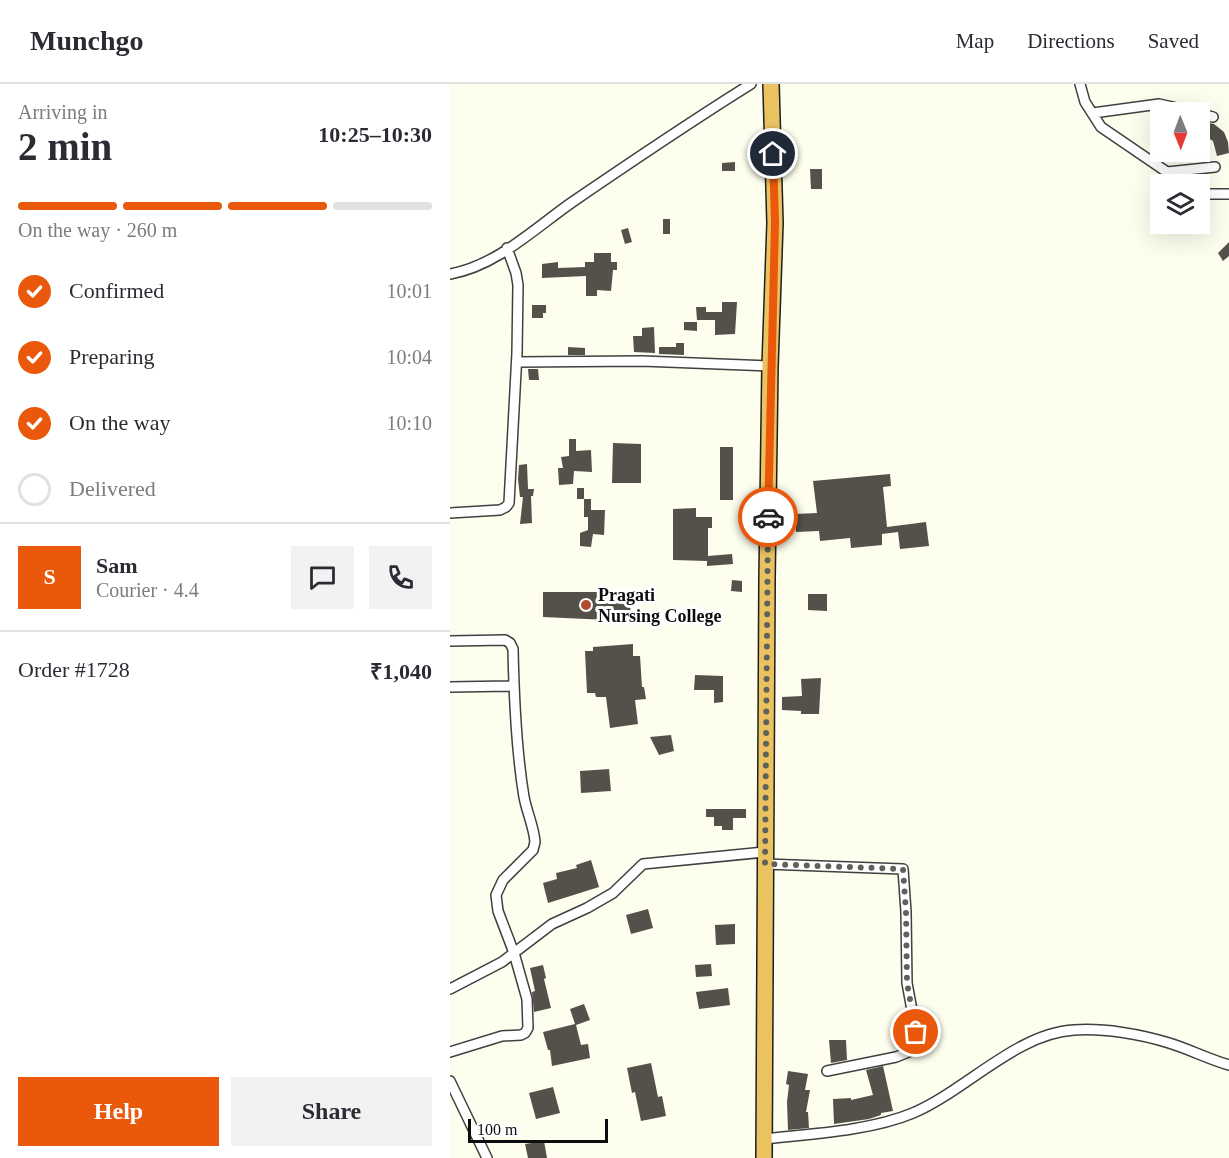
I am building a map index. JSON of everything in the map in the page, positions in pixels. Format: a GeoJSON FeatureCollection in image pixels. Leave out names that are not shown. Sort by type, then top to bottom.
{"type":"FeatureCollection","features":[{"type":"Feature","properties":{"kind":"highway"},"geometry":{"type":"LineString","coordinates":[[764,1158],[770,366],[775,223],[771,84]]}},
{"type":"Feature","properties":{"kind":"street"},"geometry":{"type":"LineString","coordinates":[[450,274],[478,266],[507,248],[635,159],[751,84]]}},
{"type":"Feature","properties":{"kind":"street"},"geometry":{"type":"LineString","coordinates":[[1080,84],[1085,102],[1101,127],[1167,172],[1215,167]]}},
{"type":"Feature","properties":{"kind":"street"},"geometry":{"type":"LineString","coordinates":[[1093,113],[1150,105]]}},
{"type":"Feature","properties":{"kind":"street"},"geometry":{"type":"LineString","coordinates":[[1210,194],[1229,194]]}},
{"type":"Feature","properties":{"kind":"street"},"geometry":{"type":"LineString","coordinates":[[450,513],[500,510],[509,502],[517,362],[518,285],[507,248]]}},
{"type":"Feature","properties":{"kind":"street"},"geometry":{"type":"LineString","coordinates":[[517,362],[642,361],[770,366]]}},
{"type":"Feature","properties":{"kind":"street"},"geometry":{"type":"LineString","coordinates":[[450,641],[505,640],[513,649],[514,686],[525,798],[535,843],[503,880],[496,895],[498,911],[514,952],[527,999],[528,1028],[525,1033],[502,1036],[450,1052]]}},
{"type":"Feature","properties":{"kind":"street"},"geometry":{"type":"LineString","coordinates":[[450,687],[514,686]]}},
{"type":"Feature","properties":{"kind":"street"},"geometry":{"type":"LineString","coordinates":[[450,989],[502,962],[552,924],[613,893],[643,864],[765,858],[903,869],[907,983],[916,1032],[911,1051],[896,1057],[827,1071]]}},
{"type":"Feature","properties":{"kind":"street"},"geometry":{"type":"LineString","coordinates":[[764,1139],[828,1132],[891,1121],[941,1099],[987,1068],[1044,1035],[1073,1030],[1101,1031],[1169,1043],[1229,1065]]}},
{"type":"Feature","properties":{"kind":"street"},"geometry":{"type":"LineString","coordinates":[[450,1081],[487,1158]]}},
{"type":"Feature","properties":{"kind":"building"},"geometry":{"type":"Polygon","coordinates":[[[1210,123],[1224,132],[1229,153],[1217,156],[1213,141],[1210,139],[1210,123]]]}},
{"type":"Feature","properties":{"kind":"building"},"geometry":{"type":"Polygon","coordinates":[[[735,162],[735,171],[722,171],[722,163],[735,162]]]}},
{"type":"Feature","properties":{"kind":"building"},"geometry":{"type":"Polygon","coordinates":[[[810,169],[822,169],[822,189],[811,189],[810,169]]]}},
{"type":"Feature","properties":{"kind":"building"},"geometry":{"type":"Polygon","coordinates":[[[663,219],[670,219],[670,234],[663,234],[663,219]]]}},
{"type":"Feature","properties":{"kind":"building"},"geometry":{"type":"Polygon","coordinates":[[[628,228],[632,242],[625,244],[621,230],[628,228]]]}},
{"type":"Feature","properties":{"kind":"building"},"geometry":{"type":"Polygon","coordinates":[[[1229,242],[1229,256],[1223,261],[1218,253],[1229,242]]]}},
{"type":"Feature","properties":{"kind":"building"},"geometry":{"type":"Polygon","coordinates":[[[594,253],[611,253],[611,262],[617,262],[617,270],[613,270],[611,291],[597,290],[597,296],[586,296],[586,276],[542,278],[542,264],[558,262],[558,268],[585,267],[585,262],[594,262],[594,253]]]}},
{"type":"Feature","properties":{"kind":"building"},"geometry":{"type":"Polygon","coordinates":[[[722,302],[737,302],[735,334],[715,335],[715,320],[697,320],[696,307],[706,307],[706,312],[722,312],[722,302]]]}},
{"type":"Feature","properties":{"kind":"building"},"geometry":{"type":"Polygon","coordinates":[[[532,305],[546,305],[543,318],[532,318],[532,305]]]}},
{"type":"Feature","properties":{"kind":"building"},"geometry":{"type":"Polygon","coordinates":[[[684,322],[697,322],[697,331],[684,330],[684,322]]]}},
{"type":"Feature","properties":{"kind":"building"},"geometry":{"type":"Polygon","coordinates":[[[654,327],[655,353],[634,352],[633,336],[642,336],[642,328],[654,327]]]}},
{"type":"Feature","properties":{"kind":"building"},"geometry":{"type":"Polygon","coordinates":[[[676,343],[684,343],[684,355],[659,354],[659,347],[676,347],[676,343]]]}},
{"type":"Feature","properties":{"kind":"building"},"geometry":{"type":"Polygon","coordinates":[[[568,347],[585,348],[585,355],[568,355],[568,347]]]}},
{"type":"Feature","properties":{"kind":"building"},"geometry":{"type":"Polygon","coordinates":[[[528,369],[538,369],[539,380],[529,380],[528,369]]]}},
{"type":"Feature","properties":{"kind":"building"},"geometry":{"type":"Polygon","coordinates":[[[569,439],[576,439],[576,451],[591,450],[592,472],[574,471],[573,484],[559,485],[558,468],[563,468],[561,457],[569,456],[569,439]]]}},
{"type":"Feature","properties":{"kind":"building"},"geometry":{"type":"Polygon","coordinates":[[[613,443],[641,444],[641,483],[612,483],[613,443]]]}},
{"type":"Feature","properties":{"kind":"building"},"geometry":{"type":"Polygon","coordinates":[[[720,447],[733,447],[733,500],[720,500],[720,447]]]}},
{"type":"Feature","properties":{"kind":"building"},"geometry":{"type":"Polygon","coordinates":[[[527,464],[528,489],[534,489],[533,496],[531,496],[532,523],[520,524],[523,497],[520,497],[519,465],[527,464]]]}},
{"type":"Feature","properties":{"kind":"building"},"geometry":{"type":"Polygon","coordinates":[[[890,474],[891,486],[883,487],[887,527],[926,522],[929,546],[900,549],[898,532],[882,534],[882,545],[851,548],[850,538],[820,541],[819,531],[796,532],[795,514],[817,513],[813,481],[890,474]]]}},
{"type":"Feature","properties":{"kind":"building"},"geometry":{"type":"Polygon","coordinates":[[[577,488],[584,488],[584,499],[577,499],[577,488]]]}},
{"type":"Feature","properties":{"kind":"building"},"geometry":{"type":"Polygon","coordinates":[[[584,499],[591,499],[591,510],[605,510],[604,535],[593,534],[591,547],[580,546],[580,533],[588,530],[588,517],[584,517],[584,499]]]}},
{"type":"Feature","properties":{"kind":"building"},"geometry":{"type":"Polygon","coordinates":[[[696,508],[696,517],[712,517],[712,528],[708,528],[708,556],[732,554],[733,564],[707,566],[707,561],[673,560],[673,509],[696,508]]]}},
{"type":"Feature","properties":{"kind":"building"},"geometry":{"type":"Polygon","coordinates":[[[732,580],[742,581],[742,592],[731,591],[732,580]]]}},
{"type":"Feature","properties":{"kind":"building","name":"Pragati Nursing College"},"geometry":{"type":"Polygon","coordinates":[[[543,592],[631,592],[630,621],[543,617],[543,592]]]}},
{"type":"Feature","properties":{"kind":"building"},"geometry":{"type":"Polygon","coordinates":[[[808,594],[827,594],[827,611],[808,610],[808,594]]]}},
{"type":"Feature","properties":{"kind":"building"},"geometry":{"type":"Polygon","coordinates":[[[633,644],[633,656],[640,656],[642,687],[644,687],[646,699],[635,700],[638,724],[610,728],[606,697],[596,697],[595,693],[587,693],[585,651],[593,651],[593,647],[633,644]]]}},
{"type":"Feature","properties":{"kind":"building"},"geometry":{"type":"Polygon","coordinates":[[[695,675],[723,676],[723,702],[714,703],[714,690],[694,690],[695,675]]]}},
{"type":"Feature","properties":{"kind":"building"},"geometry":{"type":"Polygon","coordinates":[[[821,678],[819,714],[801,714],[801,711],[782,710],[782,697],[802,696],[801,679],[821,678]]]}},
{"type":"Feature","properties":{"kind":"building"},"geometry":{"type":"Polygon","coordinates":[[[671,735],[674,751],[659,755],[650,737],[671,735]]]}},
{"type":"Feature","properties":{"kind":"building"},"geometry":{"type":"Polygon","coordinates":[[[609,769],[611,791],[581,793],[580,771],[609,769]]]}},
{"type":"Feature","properties":{"kind":"building"},"geometry":{"type":"Polygon","coordinates":[[[706,809],[746,809],[746,818],[733,818],[733,830],[722,830],[722,826],[714,826],[714,817],[706,817],[706,809]]]}},
{"type":"Feature","properties":{"kind":"building"},"geometry":{"type":"Polygon","coordinates":[[[591,860],[599,887],[548,903],[543,883],[557,879],[556,873],[577,868],[576,865],[591,860]]]}},
{"type":"Feature","properties":{"kind":"building"},"geometry":{"type":"Polygon","coordinates":[[[648,909],[653,928],[631,934],[626,915],[648,909]]]}},
{"type":"Feature","properties":{"kind":"building"},"geometry":{"type":"Polygon","coordinates":[[[735,924],[735,944],[716,945],[715,925],[735,924]]]}},
{"type":"Feature","properties":{"kind":"building"},"geometry":{"type":"Polygon","coordinates":[[[711,964],[712,976],[696,977],[695,965],[711,964]]]}},
{"type":"Feature","properties":{"kind":"building"},"geometry":{"type":"Polygon","coordinates":[[[543,965],[551,1008],[534,1012],[532,992],[535,991],[530,968],[543,965]]]}},
{"type":"Feature","properties":{"kind":"building"},"geometry":{"type":"Polygon","coordinates":[[[728,988],[730,1005],[699,1009],[696,992],[728,988]]]}},
{"type":"Feature","properties":{"kind":"building"},"geometry":{"type":"Polygon","coordinates":[[[584,1004],[590,1020],[576,1025],[581,1045],[588,1044],[590,1058],[552,1066],[550,1050],[548,1050],[543,1032],[575,1024],[570,1009],[584,1004]]]}},
{"type":"Feature","properties":{"kind":"building"},"geometry":{"type":"Polygon","coordinates":[[[829,1040],[846,1040],[847,1060],[831,1063],[829,1040]]]}},
{"type":"Feature","properties":{"kind":"building"},"geometry":{"type":"Polygon","coordinates":[[[651,1063],[658,1097],[662,1096],[666,1116],[641,1121],[627,1068],[651,1063]]]}},
{"type":"Feature","properties":{"kind":"building"},"geometry":{"type":"Polygon","coordinates":[[[883,1066],[893,1111],[881,1113],[869,1119],[834,1124],[833,1099],[851,1098],[851,1100],[873,1095],[866,1070],[883,1066]]]}},
{"type":"Feature","properties":{"kind":"building"},"geometry":{"type":"Polygon","coordinates":[[[788,1071],[808,1074],[805,1090],[810,1090],[806,1112],[808,1112],[809,1128],[788,1130],[789,1085],[786,1084],[788,1071]]]}},
{"type":"Feature","properties":{"kind":"building"},"geometry":{"type":"Polygon","coordinates":[[[553,1087],[560,1113],[536,1119],[529,1093],[553,1087]]]}},
{"type":"Feature","properties":{"kind":"building"},"geometry":{"type":"Polygon","coordinates":[[[544,1141],[547,1158],[528,1158],[525,1144],[544,1141]]]}},
{"type":"Feature","properties":{"kind":"way so far"},"geometry":{"type":"LineString","coordinates":[[768,517],[765,864],[903,869],[907,983],[916,1032]]}},
{"type":"Feature","properties":{"kind":"place","name":"Pragati Nursing College"},"geometry":{"type":"Point","coordinates":[586,605]}},
{"type":"Feature","properties":{"kind":"route"},"geometry":{"type":"LineString","coordinates":[[768,517],[775,223],[773,154]]}}]}
